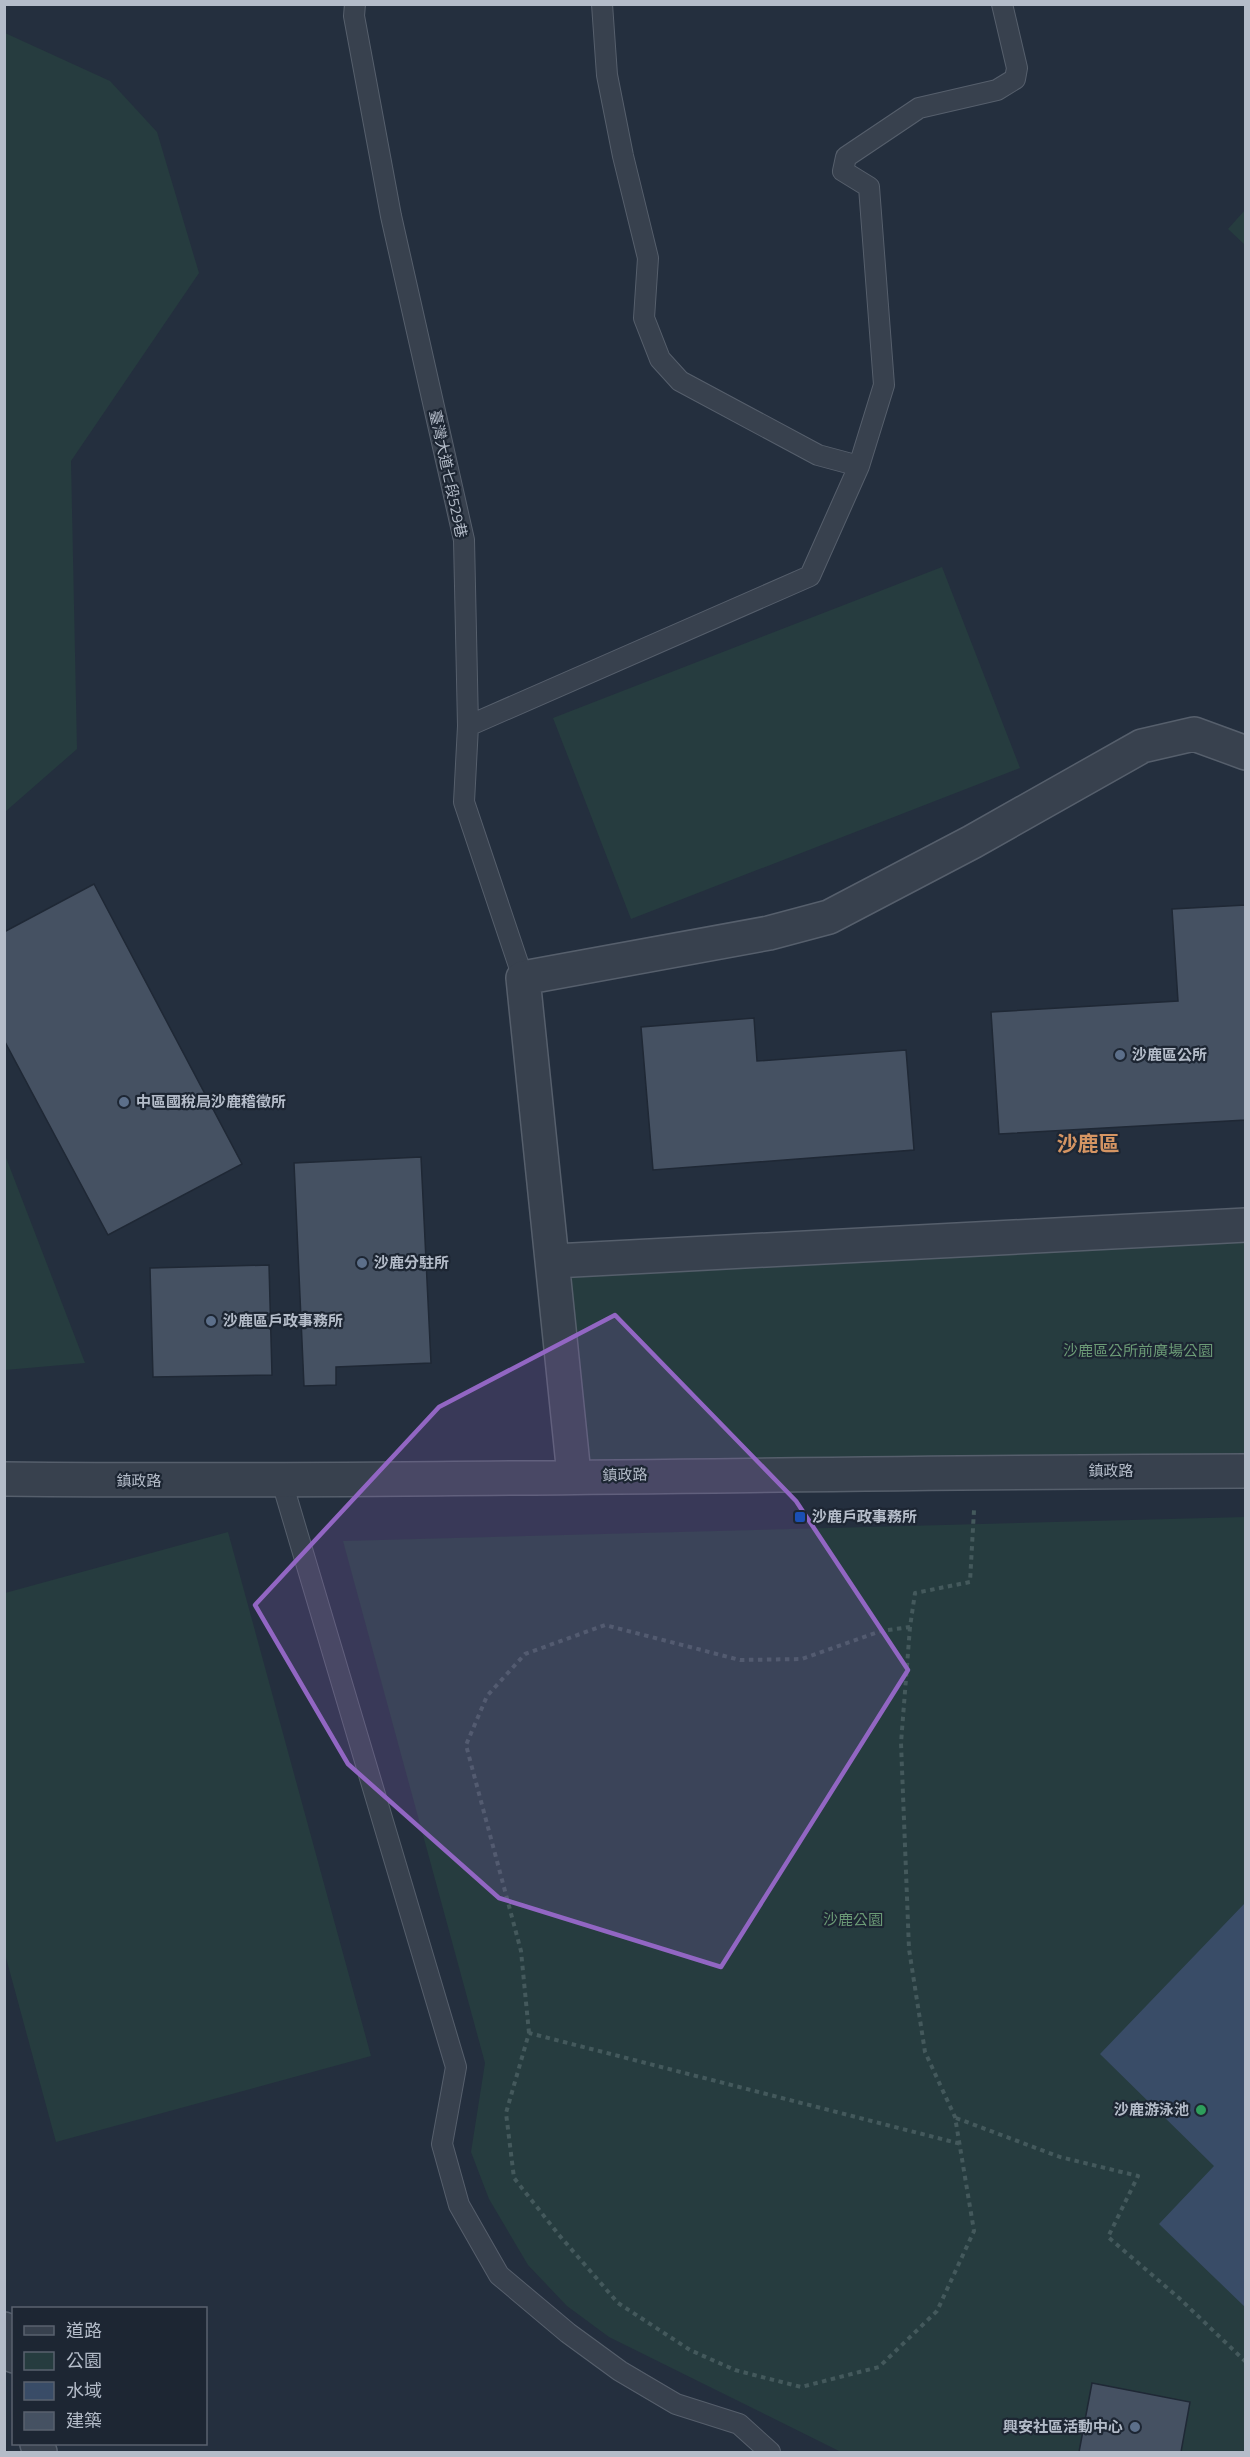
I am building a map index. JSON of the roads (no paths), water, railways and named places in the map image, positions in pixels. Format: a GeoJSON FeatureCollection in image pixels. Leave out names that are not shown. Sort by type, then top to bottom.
{"type":"FeatureCollection","features":[{"type":"Feature","properties":{"kind":"street"},"geometry":{"type":"LineString","coordinates":[[574,1476],[524,978],[769,933],[829,917],[972,842],[1142,746],[1194,734],[1245,753]]}},
{"type":"Feature","properties":{"kind":"street"},"geometry":{"type":"LineString","coordinates":[[554,1261],[1245,1225]]}},
{"type":"Feature","properties":{"kind":"street","name":"鎮政路"},"geometry":{"type":"LineString","coordinates":[[4,1479],[282,1482],[574,1476],[1245,1471]]}},
{"type":"Feature","properties":{"kind":"street"},"geometry":{"type":"LineString","coordinates":[[4,2329],[12,2351]]}},
{"type":"Feature","properties":{"kind":"lane","name":"臺灣大道七段529巷"},"geometry":{"type":"LineString","coordinates":[[355,4],[354,16],[391,216],[464,540],[468,726],[464,802],[524,978]]}},
{"type":"Feature","properties":{"kind":"lane"},"geometry":{"type":"LineString","coordinates":[[602,4],[607,75],[622,156],[648,258],[644,318],[660,359],[680,381],[818,455],[859,466]]}},
{"type":"Feature","properties":{"kind":"lane"},"geometry":{"type":"LineString","coordinates":[[468,726],[810,576],[859,466],[884,385],[869,187],[843,171],[846,158],[919,108],[997,90],[1015,79],[1017,68],[1002,4]]}},
{"type":"Feature","properties":{"kind":"lane"},"geometry":{"type":"LineString","coordinates":[[282,1482],[456,2067],[442,2144],[459,2205],[499,2275],[568,2333],[620,2371],[676,2404],[739,2424],[770,2452]]}},
{"type":"Feature","properties":{"kind":"water","name":"沙鹿游泳池"},"geometry":{"type":"Polygon","coordinates":[[[1245,1903],[1245,2307],[1159,2224],[1214,2166],[1100,2054],[1245,1903]]]}},
{"type":"Feature","properties":{"kind":"place","name":"沙鹿區公所"},"geometry":{"type":"Point","coordinates":[1120,1055]}},
{"type":"Feature","properties":{"kind":"place","name":"中區國稅局沙鹿稽徵所"},"geometry":{"type":"Point","coordinates":[124,1102]}},
{"type":"Feature","properties":{"kind":"place","name":"沙鹿分駐所"},"geometry":{"type":"Point","coordinates":[362,1263]}},
{"type":"Feature","properties":{"kind":"place","name":"沙鹿區戶政事務所"},"geometry":{"type":"Point","coordinates":[211,1321]}},
{"type":"Feature","properties":{"kind":"place","name":"沙鹿戶政事務所"},"geometry":{"type":"Point","coordinates":[800,1517]}},
{"type":"Feature","properties":{"kind":"place","name":"沙鹿游泳池"},"geometry":{"type":"Point","coordinates":[1201,2110]}},
{"type":"Feature","properties":{"kind":"place","name":"興安社區活動中心"},"geometry":{"type":"Point","coordinates":[1135,2427]}},
{"type":"Feature","properties":{"kind":"district","name":"沙鹿區"},"geometry":{"type":"Point","coordinates":[1088,1144]}},
{"type":"Feature","properties":{"kind":"park label","name":"沙鹿區公所前廣場公園"},"geometry":{"type":"Point","coordinates":[1138,1351]}},
{"type":"Feature","properties":{"kind":"park label","name":"沙鹿公園"},"geometry":{"type":"Point","coordinates":[853,1920]}}]}
